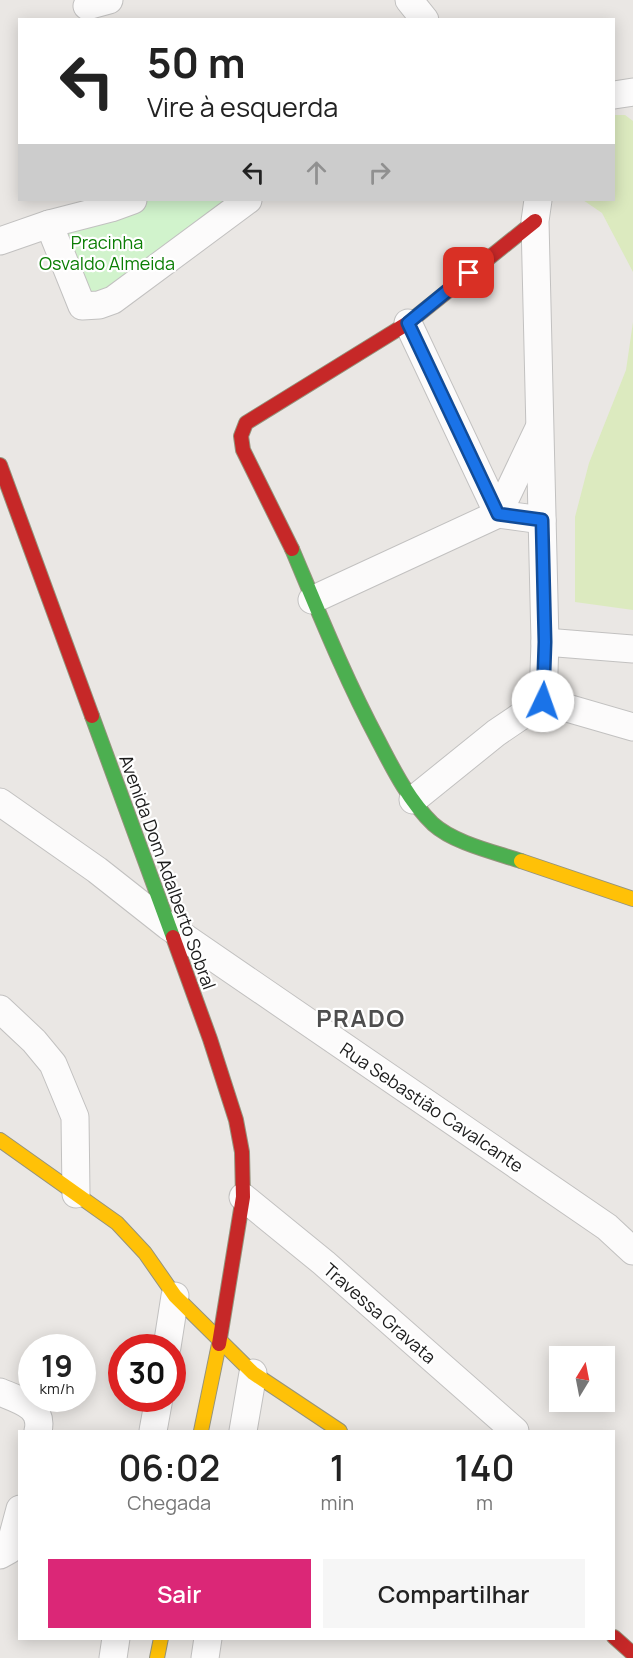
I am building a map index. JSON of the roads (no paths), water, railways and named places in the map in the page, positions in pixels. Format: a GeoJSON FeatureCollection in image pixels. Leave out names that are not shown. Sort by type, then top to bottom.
{"type":"FeatureCollection","features":[{"type":"Feature","properties":{"kind":"street"},"geometry":{"type":"LineString","coordinates":[[409,0],[422,18]]}},
{"type":"Feature","properties":{"kind":"street"},"geometry":{"type":"LineString","coordinates":[[615,95],[633,92]]}},
{"type":"Feature","properties":{"kind":"street"},"geometry":{"type":"LineString","coordinates":[[49,224],[82,306],[99,305],[113,300],[248,201]]}},
{"type":"Feature","properties":{"kind":"street"},"geometry":{"type":"LineString","coordinates":[[0,241],[118,202]]}},
{"type":"Feature","properties":{"kind":"street"},"geometry":{"type":"LineString","coordinates":[[537,210],[408,323],[246,423],[242,436],[243,450],[292,549],[352,691],[394,771],[413,800],[434,825],[466,843],[633,899]]}},
{"type":"Feature","properties":{"kind":"street"},"geometry":{"type":"LineString","coordinates":[[537,210],[545,642],[543,701]]}},
{"type":"Feature","properties":{"kind":"street"},"geometry":{"type":"LineString","coordinates":[[408,323],[498,514]]}},
{"type":"Feature","properties":{"kind":"street"},"geometry":{"type":"LineString","coordinates":[[498,514],[540,426]]}},
{"type":"Feature","properties":{"kind":"street","name":"Avenida Dom Adalberto Sobral"},"geometry":{"type":"LineString","coordinates":[[0,465],[210,1039],[236,1120],[242,1152],[243,1203],[227,1302],[201,1430]]}},
{"type":"Feature","properties":{"kind":"street"},"geometry":{"type":"LineString","coordinates":[[312,600],[498,514],[542,520]]}},
{"type":"Feature","properties":{"kind":"street"},"geometry":{"type":"LineString","coordinates":[[545,642],[633,649]]}},
{"type":"Feature","properties":{"kind":"street"},"geometry":{"type":"LineString","coordinates":[[413,800],[496,733],[543,701]]}},
{"type":"Feature","properties":{"kind":"street"},"geometry":{"type":"LineString","coordinates":[[543,701],[633,727]]}},
{"type":"Feature","properties":{"kind":"street","name":"Rua Sebastião Cavalcante"},"geometry":{"type":"LineString","coordinates":[[0,802],[97,870],[168,926],[607,1227],[633,1251]]}},
{"type":"Feature","properties":{"kind":"street"},"geometry":{"type":"LineString","coordinates":[[0,1009],[34,1041],[53,1064],[75,1117],[76,1194]]}},
{"type":"Feature","properties":{"kind":"street"},"geometry":{"type":"LineString","coordinates":[[0,1140],[117,1223],[133,1239],[175,1296],[253,1373],[338,1430]]}},
{"type":"Feature","properties":{"kind":"street","name":"Travessa Gravata"},"geometry":{"type":"LineString","coordinates":[[243,1203],[324,1263],[514,1430]]}},
{"type":"Feature","properties":{"kind":"street"},"geometry":{"type":"LineString","coordinates":[[169,1334],[175,1296]]}},
{"type":"Feature","properties":{"kind":"street"},"geometry":{"type":"LineString","coordinates":[[243,1430],[253,1373]]}},
{"type":"Feature","properties":{"kind":"street"},"geometry":{"type":"LineString","coordinates":[[0,1392],[34,1407],[38,1424]]}},
{"type":"Feature","properties":{"kind":"street"},"geometry":{"type":"LineString","coordinates":[[153,1430],[156,1412]]}},
{"type":"Feature","properties":{"kind":"street"},"geometry":{"type":"LineString","coordinates":[[0,1555],[9,1550],[18,1516]]}},
{"type":"Feature","properties":{"kind":"street"},"geometry":{"type":"LineString","coordinates":[[615,1638],[633,1654]]}},
{"type":"Feature","properties":{"kind":"street"},"geometry":{"type":"LineString","coordinates":[[112,1658],[116,1640]]}},
{"type":"Feature","properties":{"kind":"street"},"geometry":{"type":"LineString","coordinates":[[157,1658],[161,1640]]}},
{"type":"Feature","properties":{"kind":"street"},"geometry":{"type":"LineString","coordinates":[[205,1658],[208,1640]]}},
{"type":"Feature","properties":{"kind":"district","name":"PRADO"},"geometry":{"type":"Point","coordinates":[361,1017]}},
{"type":"Feature","properties":{"kind":"park label","name":"Pracinha Osvaldo Almeida"},"geometry":{"type":"Point","coordinates":[107,252]}}]}
